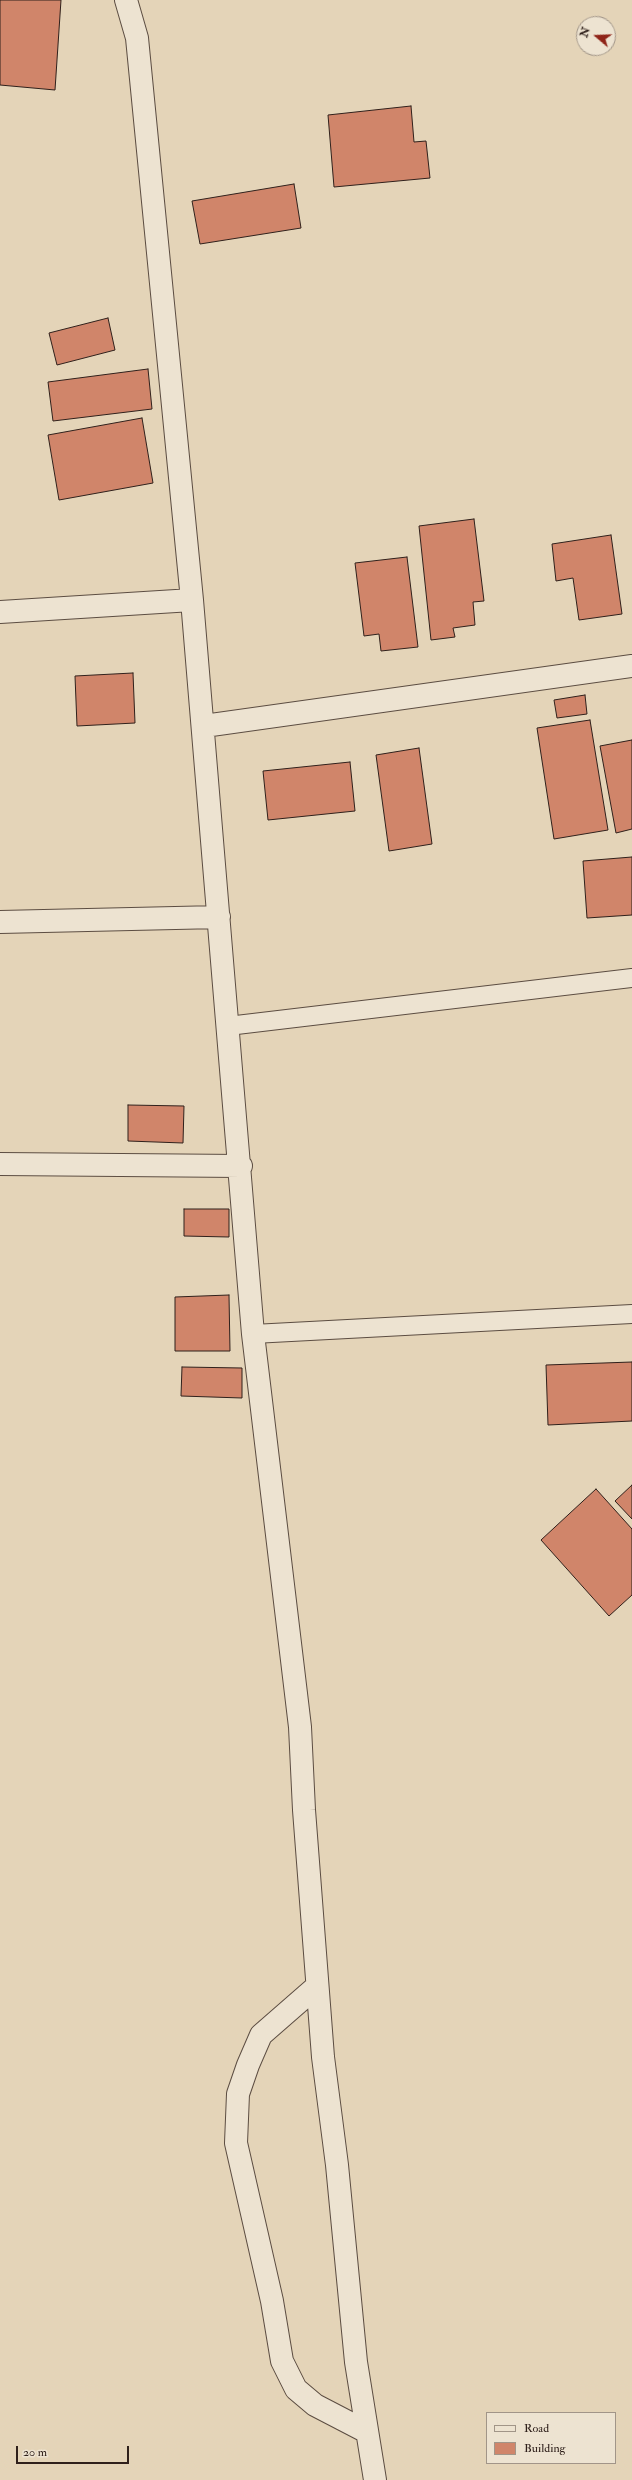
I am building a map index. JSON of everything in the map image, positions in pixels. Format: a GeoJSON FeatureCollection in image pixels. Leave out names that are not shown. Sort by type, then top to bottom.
{"type":"FeatureCollection","features":[{"type":"Feature","properties":{"kind":"street"},"geometry":{"type":"LineString","coordinates":[[126,0],[137,38],[204,726],[228,1026],[241,1166],[253,1334],[300,1727],[316,1987],[323,2057],[337,2165],[356,2362],[374,2480]]}},
{"type":"Feature","properties":{"kind":"street"},"geometry":{"type":"LineString","coordinates":[[0,612],[192,600]]}},
{"type":"Feature","properties":{"kind":"street"},"geometry":{"type":"LineString","coordinates":[[204,726],[632,666]]}},
{"type":"Feature","properties":{"kind":"street"},"geometry":{"type":"LineString","coordinates":[[0,922],[219,917]]}},
{"type":"Feature","properties":{"kind":"street"},"geometry":{"type":"LineString","coordinates":[[0,1164],[241,1166]]}},
{"type":"Feature","properties":{"kind":"street"},"geometry":{"type":"LineString","coordinates":[[316,1987],[261,2036],[248,2065],[238,2094],[236,2143],[272,2301],[282,2361],[296,2389],[315,2404],[367,2432]]}},
{"type":"Feature","properties":{"kind":"lane"},"geometry":{"type":"LineString","coordinates":[[228,1026],[632,978]]}},
{"type":"Feature","properties":{"kind":"lane"},"geometry":{"type":"LineString","coordinates":[[253,1334],[632,1314]]}},
{"type":"Feature","properties":{"kind":"building"},"geometry":{"type":"Polygon","coordinates":[[[0,0],[61,0],[55,90],[0,85],[0,0]]]}},
{"type":"Feature","properties":{"kind":"building"},"geometry":{"type":"Polygon","coordinates":[[[411,106],[414,142],[426,141],[430,178],[334,187],[328,115],[411,106]]]}},
{"type":"Feature","properties":{"kind":"building"},"geometry":{"type":"Polygon","coordinates":[[[294,184],[301,228],[200,244],[192,201],[294,184]]]}},
{"type":"Feature","properties":{"kind":"building"},"geometry":{"type":"Polygon","coordinates":[[[108,318],[115,350],[57,365],[49,333],[108,318]]]}},
{"type":"Feature","properties":{"kind":"building"},"geometry":{"type":"Polygon","coordinates":[[[148,369],[152,409],[53,421],[48,382],[148,369]]]}},
{"type":"Feature","properties":{"kind":"building"},"geometry":{"type":"Polygon","coordinates":[[[142,418],[153,483],[59,500],[48,435],[142,418]]]}},
{"type":"Feature","properties":{"kind":"building"},"geometry":{"type":"Polygon","coordinates":[[[474,519],[484,601],[473,602],[475,625],[453,628],[455,637],[431,640],[419,526],[474,519]]]}},
{"type":"Feature","properties":{"kind":"building"},"geometry":{"type":"Polygon","coordinates":[[[611,535],[622,614],[579,620],[573,578],[556,581],[552,544],[611,535]]]}},
{"type":"Feature","properties":{"kind":"building"},"geometry":{"type":"Polygon","coordinates":[[[407,557],[418,647],[381,651],[379,634],[364,636],[355,563],[407,557]]]}},
{"type":"Feature","properties":{"kind":"building"},"geometry":{"type":"Polygon","coordinates":[[[133,673],[135,723],[77,726],[75,676],[133,673]]]}},
{"type":"Feature","properties":{"kind":"building"},"geometry":{"type":"Polygon","coordinates":[[[585,695],[587,714],[557,718],[554,700],[585,695]]]}},
{"type":"Feature","properties":{"kind":"building"},"geometry":{"type":"Polygon","coordinates":[[[590,720],[608,830],[554,839],[537,728],[590,720]]]}},
{"type":"Feature","properties":{"kind":"building"},"geometry":{"type":"Polygon","coordinates":[[[632,740],[632,829],[616,833],[600,746],[632,740]]]}},
{"type":"Feature","properties":{"kind":"building"},"geometry":{"type":"Polygon","coordinates":[[[419,748],[432,844],[389,851],[376,755],[419,748]]]}},
{"type":"Feature","properties":{"kind":"building"},"geometry":{"type":"Polygon","coordinates":[[[350,762],[355,811],[268,820],[263,771],[350,762]]]}},
{"type":"Feature","properties":{"kind":"building"},"geometry":{"type":"Polygon","coordinates":[[[632,857],[632,915],[587,918],[583,861],[632,857]]]}},
{"type":"Feature","properties":{"kind":"building"},"geometry":{"type":"Polygon","coordinates":[[[128,1105],[184,1106],[183,1143],[128,1141],[128,1105]]]}},
{"type":"Feature","properties":{"kind":"building"},"geometry":{"type":"Polygon","coordinates":[[[184,1209],[229,1209],[229,1237],[184,1236],[184,1209]]]}},
{"type":"Feature","properties":{"kind":"building"},"geometry":{"type":"Polygon","coordinates":[[[229,1295],[230,1351],[175,1351],[175,1297],[229,1295]]]}},
{"type":"Feature","properties":{"kind":"building"},"geometry":{"type":"Polygon","coordinates":[[[632,1362],[632,1421],[548,1425],[546,1365],[632,1362]]]}},
{"type":"Feature","properties":{"kind":"building"},"geometry":{"type":"Polygon","coordinates":[[[182,1367],[242,1368],[242,1398],[181,1396],[182,1367]]]}},
{"type":"Feature","properties":{"kind":"building"},"geometry":{"type":"Polygon","coordinates":[[[632,1485],[632,1519],[615,1501],[632,1485]]]}},
{"type":"Feature","properties":{"kind":"building"},"geometry":{"type":"Polygon","coordinates":[[[596,1489],[632,1529],[632,1595],[609,1616],[541,1540],[596,1489]]]}}]}
